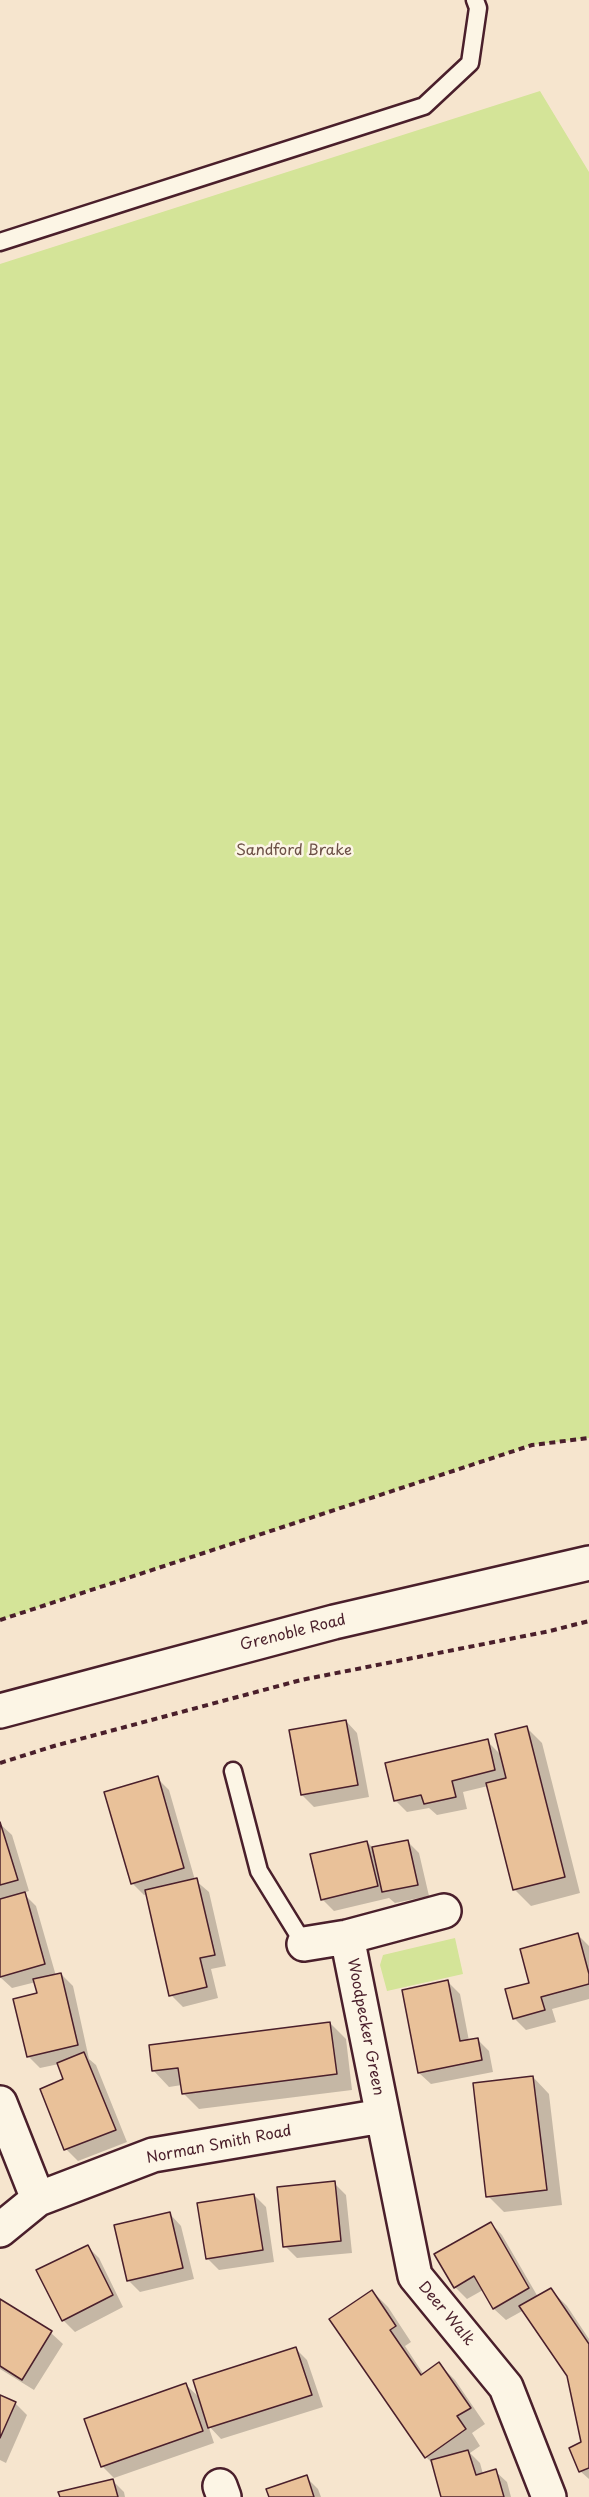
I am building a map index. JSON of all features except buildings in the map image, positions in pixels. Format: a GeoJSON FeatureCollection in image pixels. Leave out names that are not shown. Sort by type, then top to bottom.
{"type":"FeatureCollection","features":[{"type":"Feature","properties":{"kind":"street","name":"Grenoble Road"},"geometry":{"type":"LineString","coordinates":[[0,1711],[334,1622],[589,1563]]}},
{"type":"Feature","properties":{"kind":"street","name":"Woodpecker Green"},"geometry":{"type":"LineString","coordinates":[[304,1944],[347,1937],[444,1911]]}},
{"type":"Feature","properties":{"kind":"street","name":"Woodpecker Green"},"geometry":{"type":"LineString","coordinates":[[347,1937],[382,2116]]}},
{"type":"Feature","properties":{"kind":"street"},"geometry":{"type":"LineString","coordinates":[[0,2103],[38,2199]]}},
{"type":"Feature","properties":{"kind":"street","name":"Norman Smith Road"},"geometry":{"type":"LineString","coordinates":[[0,2230],[38,2199],[153,2155],[382,2116]]}},
{"type":"Feature","properties":{"kind":"street","name":"Deer Walk"},"geometry":{"type":"LineString","coordinates":[[382,2116],[415,2276],[506,2387],[549,2497]]}},
{"type":"Feature","properties":{"kind":"lane"},"geometry":{"type":"LineString","coordinates":[[0,242],[424,106],[470,63],[478,8],[475,0]]}},
{"type":"Feature","properties":{"kind":"lane"},"geometry":{"type":"LineString","coordinates":[[233,1771],[259,1871],[304,1944]]}},
{"type":"Feature","properties":{"kind":"path"},"geometry":{"type":"LineString","coordinates":[[0,1620],[532,1445],[589,1438]]}},
{"type":"Feature","properties":{"kind":"path"},"geometry":{"type":"LineString","coordinates":[[0,1763],[54,1746],[301,1680],[550,1631],[589,1621]]}},
{"type":"Feature","properties":{"kind":"green space","name":"Sandford Brake"},"geometry":{"type":"Polygon","coordinates":[[[540,91],[589,172],[589,1438],[532,1445],[0,1620],[0,264],[540,91]]]}},
{"type":"Feature","properties":{"kind":"green space"},"geometry":{"type":"Polygon","coordinates":[[[455,1938],[463,1974],[387,1991],[380,1965],[383,1955],[455,1938]]]}}]}
